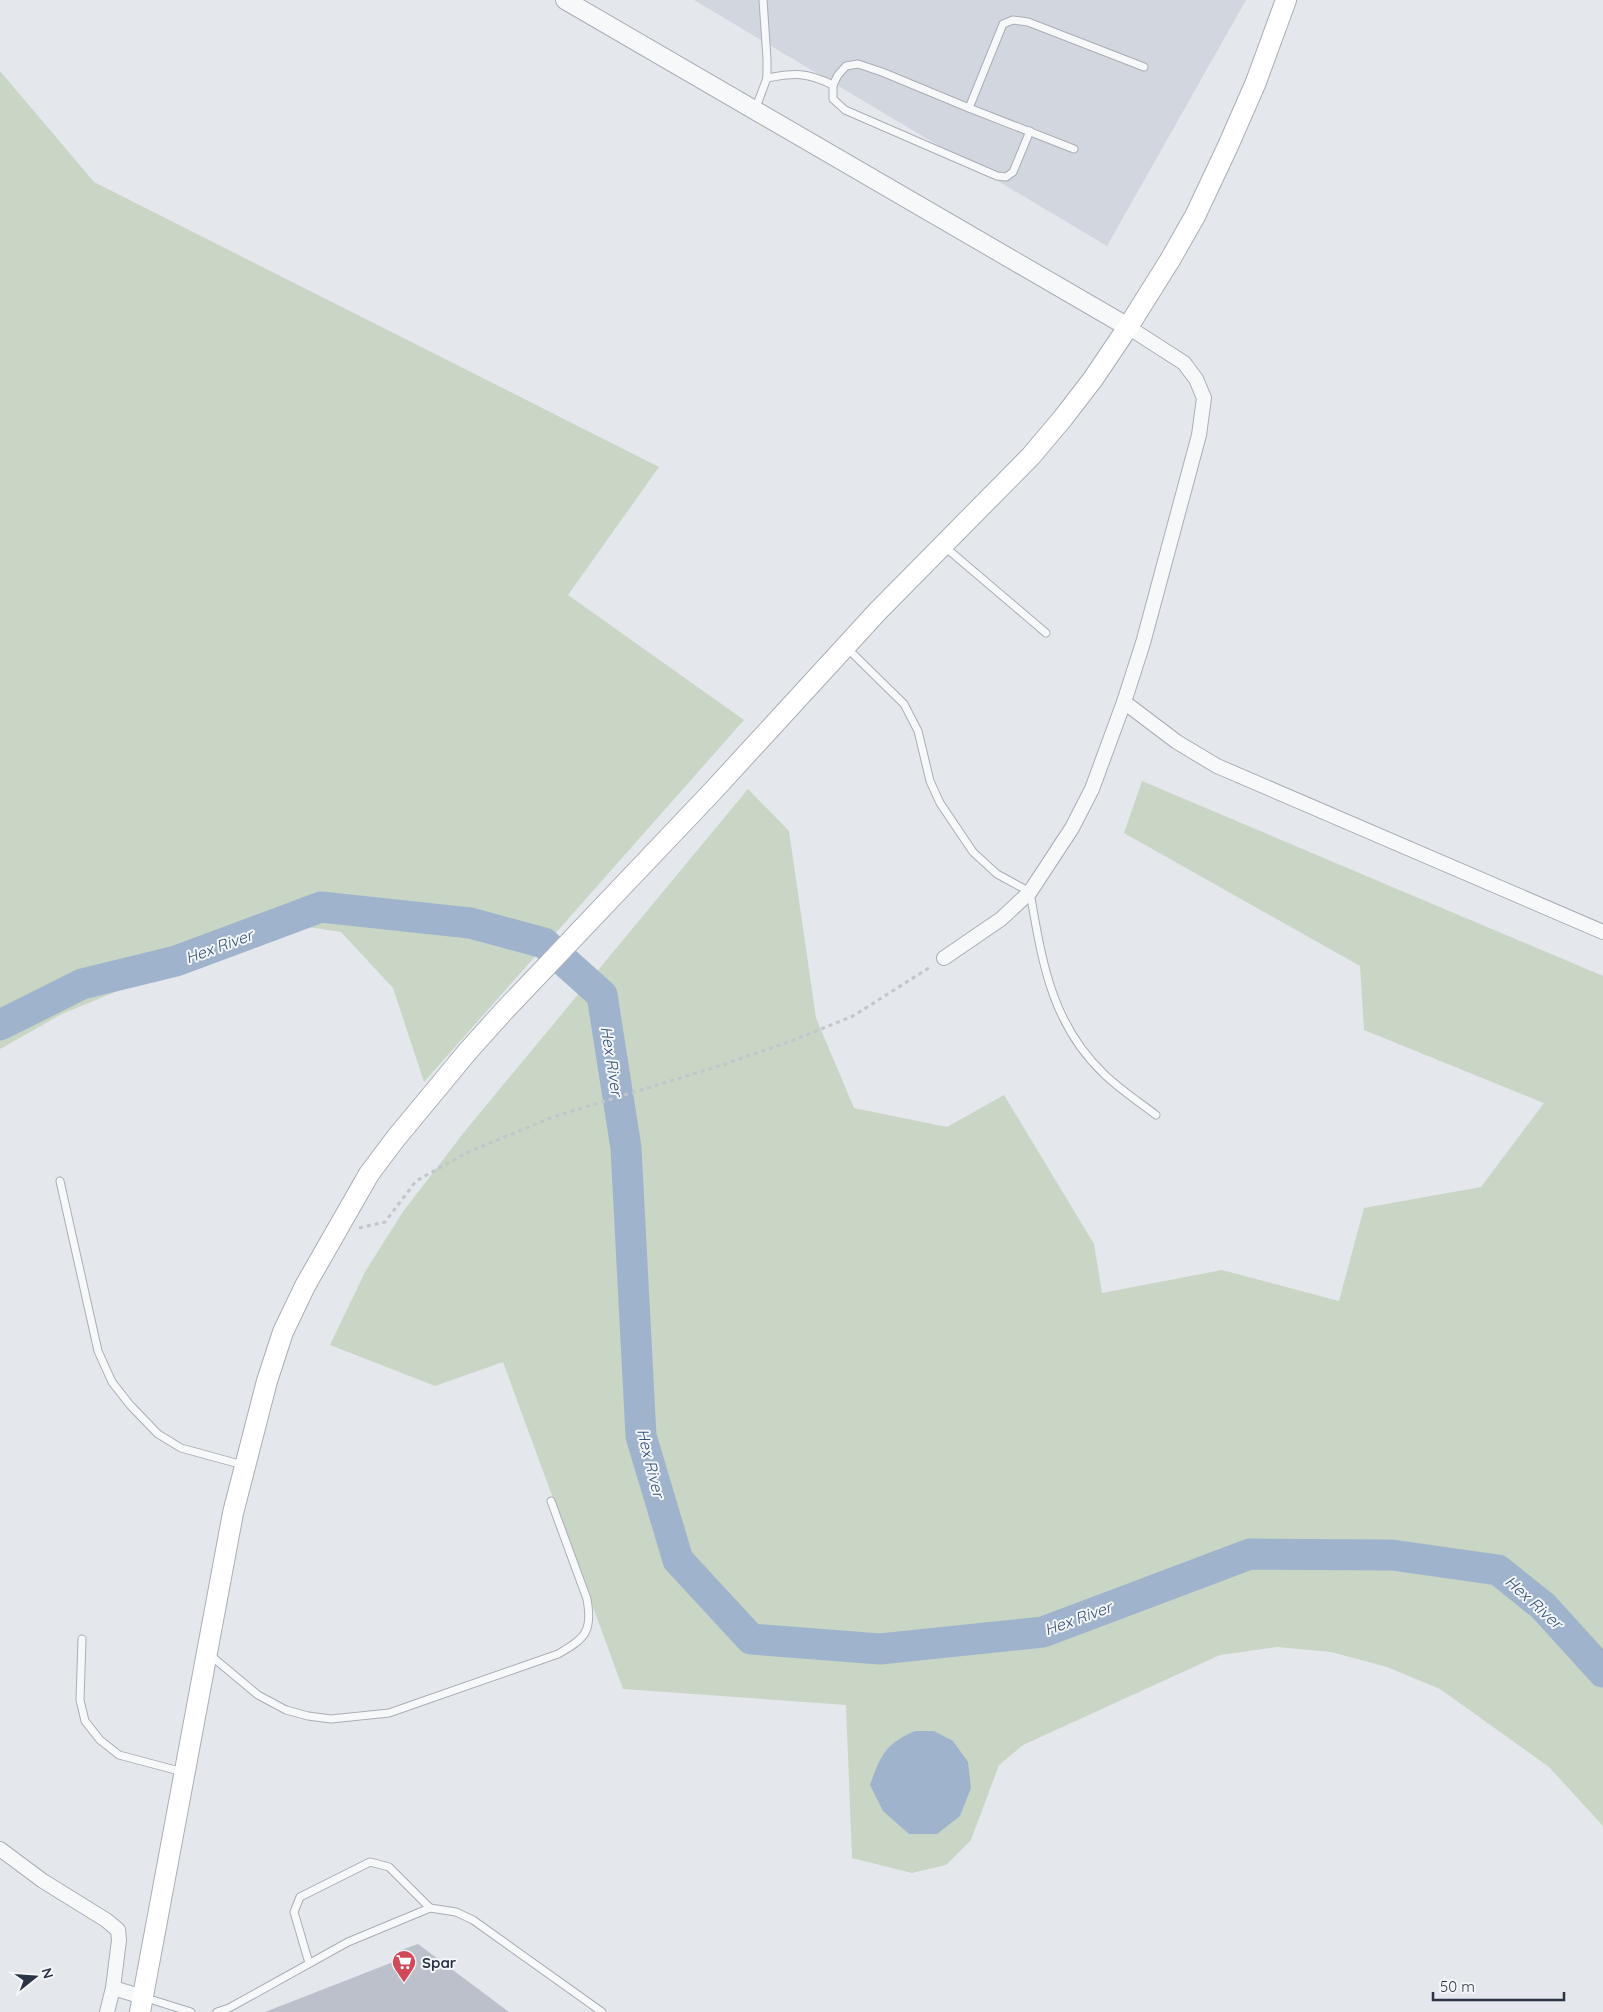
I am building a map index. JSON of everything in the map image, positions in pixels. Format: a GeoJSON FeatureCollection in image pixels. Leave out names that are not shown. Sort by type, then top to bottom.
{"type":"FeatureCollection","features":[{"type":"Feature","properties":{"kind":"main road"},"geometry":{"type":"LineString","coordinates":[[142,2005],[233,1514],[244,1465],[266,1381],[283,1332],[305,1286],[334,1234],[369,1174],[396,1138],[468,1051],[711,793],[846,646],[1037,448],[1093,379],[1128,328],[1195,216],[1256,82],[1286,0]]}},
{"type":"Feature","properties":{"kind":"street"},"geometry":{"type":"LineString","coordinates":[[565,0],[1128,328],[1184,363],[1196,379],[1204,398],[1199,435],[1143,643],[1124,702],[1088,797],[1072,828],[1030,892],[1001,919],[944,958]]}},
{"type":"Feature","properties":{"kind":"street"},"geometry":{"type":"LineString","coordinates":[[1124,702],[1177,742],[1217,766],[1603,932]]}},
{"type":"Feature","properties":{"kind":"street"},"geometry":{"type":"LineString","coordinates":[[0,1849],[43,1881],[106,1920],[118,1930],[119,1940],[107,2012]]}},
{"type":"Feature","properties":{"kind":"street"},"geometry":{"type":"LineString","coordinates":[[112,1988],[142,2005]]}},
{"type":"Feature","properties":{"kind":"lane"},"geometry":{"type":"LineString","coordinates":[[754,111],[767,78],[763,0]]}},
{"type":"Feature","properties":{"kind":"lane"},"geometry":{"type":"LineString","coordinates":[[969,108],[1003,24],[1013,20],[1028,22],[1144,67]]}},
{"type":"Feature","properties":{"kind":"lane"},"geometry":{"type":"LineString","coordinates":[[1030,132],[1014,172],[1006,177],[997,176],[844,110],[833,99],[833,85],[838,75],[846,66],[858,64],[1074,149]]}},
{"type":"Feature","properties":{"kind":"lane"},"geometry":{"type":"LineString","coordinates":[[767,78],[797,74],[815,76],[833,85]]}},
{"type":"Feature","properties":{"kind":"lane"},"geometry":{"type":"LineString","coordinates":[[943,545],[1046,633]]}},
{"type":"Feature","properties":{"kind":"lane"},"geometry":{"type":"LineString","coordinates":[[846,646],[904,704],[918,731],[930,781],[940,803],[973,852],[997,874],[1030,892],[1046,976],[1059,1010],[1078,1044],[1105,1075],[1156,1115]]}},
{"type":"Feature","properties":{"kind":"lane"},"geometry":{"type":"LineString","coordinates":[[60,1180],[98,1351],[112,1382],[130,1405],[158,1434],[181,1448],[244,1465]]}},
{"type":"Feature","properties":{"kind":"lane"},"geometry":{"type":"LineString","coordinates":[[207,1653],[258,1695],[286,1710],[308,1716],[331,1718],[389,1714],[558,1654],[577,1643],[588,1628],[590,1616],[587,1599],[551,1501]]}},
{"type":"Feature","properties":{"kind":"lane"},"geometry":{"type":"LineString","coordinates":[[82,1639],[80,1700],[86,1721],[100,1740],[118,1755],[185,1773]]}},
{"type":"Feature","properties":{"kind":"lane"},"geometry":{"type":"LineString","coordinates":[[309,1963],[294,1912],[300,1897],[370,1862],[389,1867],[430,1908]]}},
{"type":"Feature","properties":{"kind":"lane"},"geometry":{"type":"LineString","coordinates":[[220,2012],[348,1942],[430,1908],[456,1912],[473,1920],[602,2012]]}},
{"type":"Feature","properties":{"kind":"lane"},"geometry":{"type":"LineString","coordinates":[[142,2005],[191,2012]]}},
{"type":"Feature","properties":{"kind":"path"},"geometry":{"type":"LineString","coordinates":[[334,1234],[385,1222],[416,1181],[466,1152],[554,1117],[794,1040],[853,1016],[944,958]]}},
{"type":"Feature","properties":{"kind":"shaded area"},"geometry":{"type":"Polygon","coordinates":[[[694,0],[1246,0],[1107,246],[694,0]]]}},
{"type":"Feature","properties":{"kind":"green space"},"geometry":{"type":"Polygon","coordinates":[[[0,71],[94,182],[659,467],[568,595],[744,720],[424,1082],[393,988],[341,932],[282,923],[62,1014],[0,1049],[0,71]]]}},
{"type":"Feature","properties":{"kind":"green space"},"geometry":{"type":"Polygon","coordinates":[[[1142,781],[1603,976],[1603,1826],[1549,1767],[1440,1689],[1387,1667],[1331,1652],[1277,1647],[1220,1655],[1023,1745],[999,1765],[971,1840],[946,1865],[912,1873],[852,1858],[846,1705],[623,1689],[503,1362],[435,1386],[330,1345],[365,1272],[402,1213],[465,1131],[748,789],[789,831],[816,1018],[854,1108],[947,1127],[1004,1095],[1094,1244],[1102,1293],[1222,1270],[1339,1301],[1364,1208],[1481,1187],[1544,1103],[1364,1030],[1360,966],[1124,833],[1142,781]]]}},
{"type":"Feature","properties":{"kind":"water"},"geometry":{"type":"Polygon","coordinates":[[[915,1731],[934,1731],[953,1741],[968,1762],[971,1788],[960,1816],[937,1834],[909,1834],[883,1811],[870,1785],[881,1758],[890,1746],[915,1731]]]}},
{"type":"Feature","properties":{"kind":"building","name":"Spar"},"geometry":{"type":"Polygon","coordinates":[[[418,1944],[509,2012],[265,2012],[401,1959],[399,1951],[418,1944]]]}},
{"type":"Feature","properties":{"kind":"waterway","name":"Hex River"},"geometry":{"type":"LineString","coordinates":[[0,1025],[82,984],[176,961],[321,907],[470,923],[544,943],[602,995],[626,1148],[641,1436],[678,1560],[751,1639],[880,1649],[1043,1632],[1250,1554],[1392,1555],[1498,1570],[1543,1606],[1603,1672]]}},
{"type":"Feature","properties":{"kind":"place","name":"Spar"},"geometry":{"type":"Point","coordinates":[404,1983]}}]}
